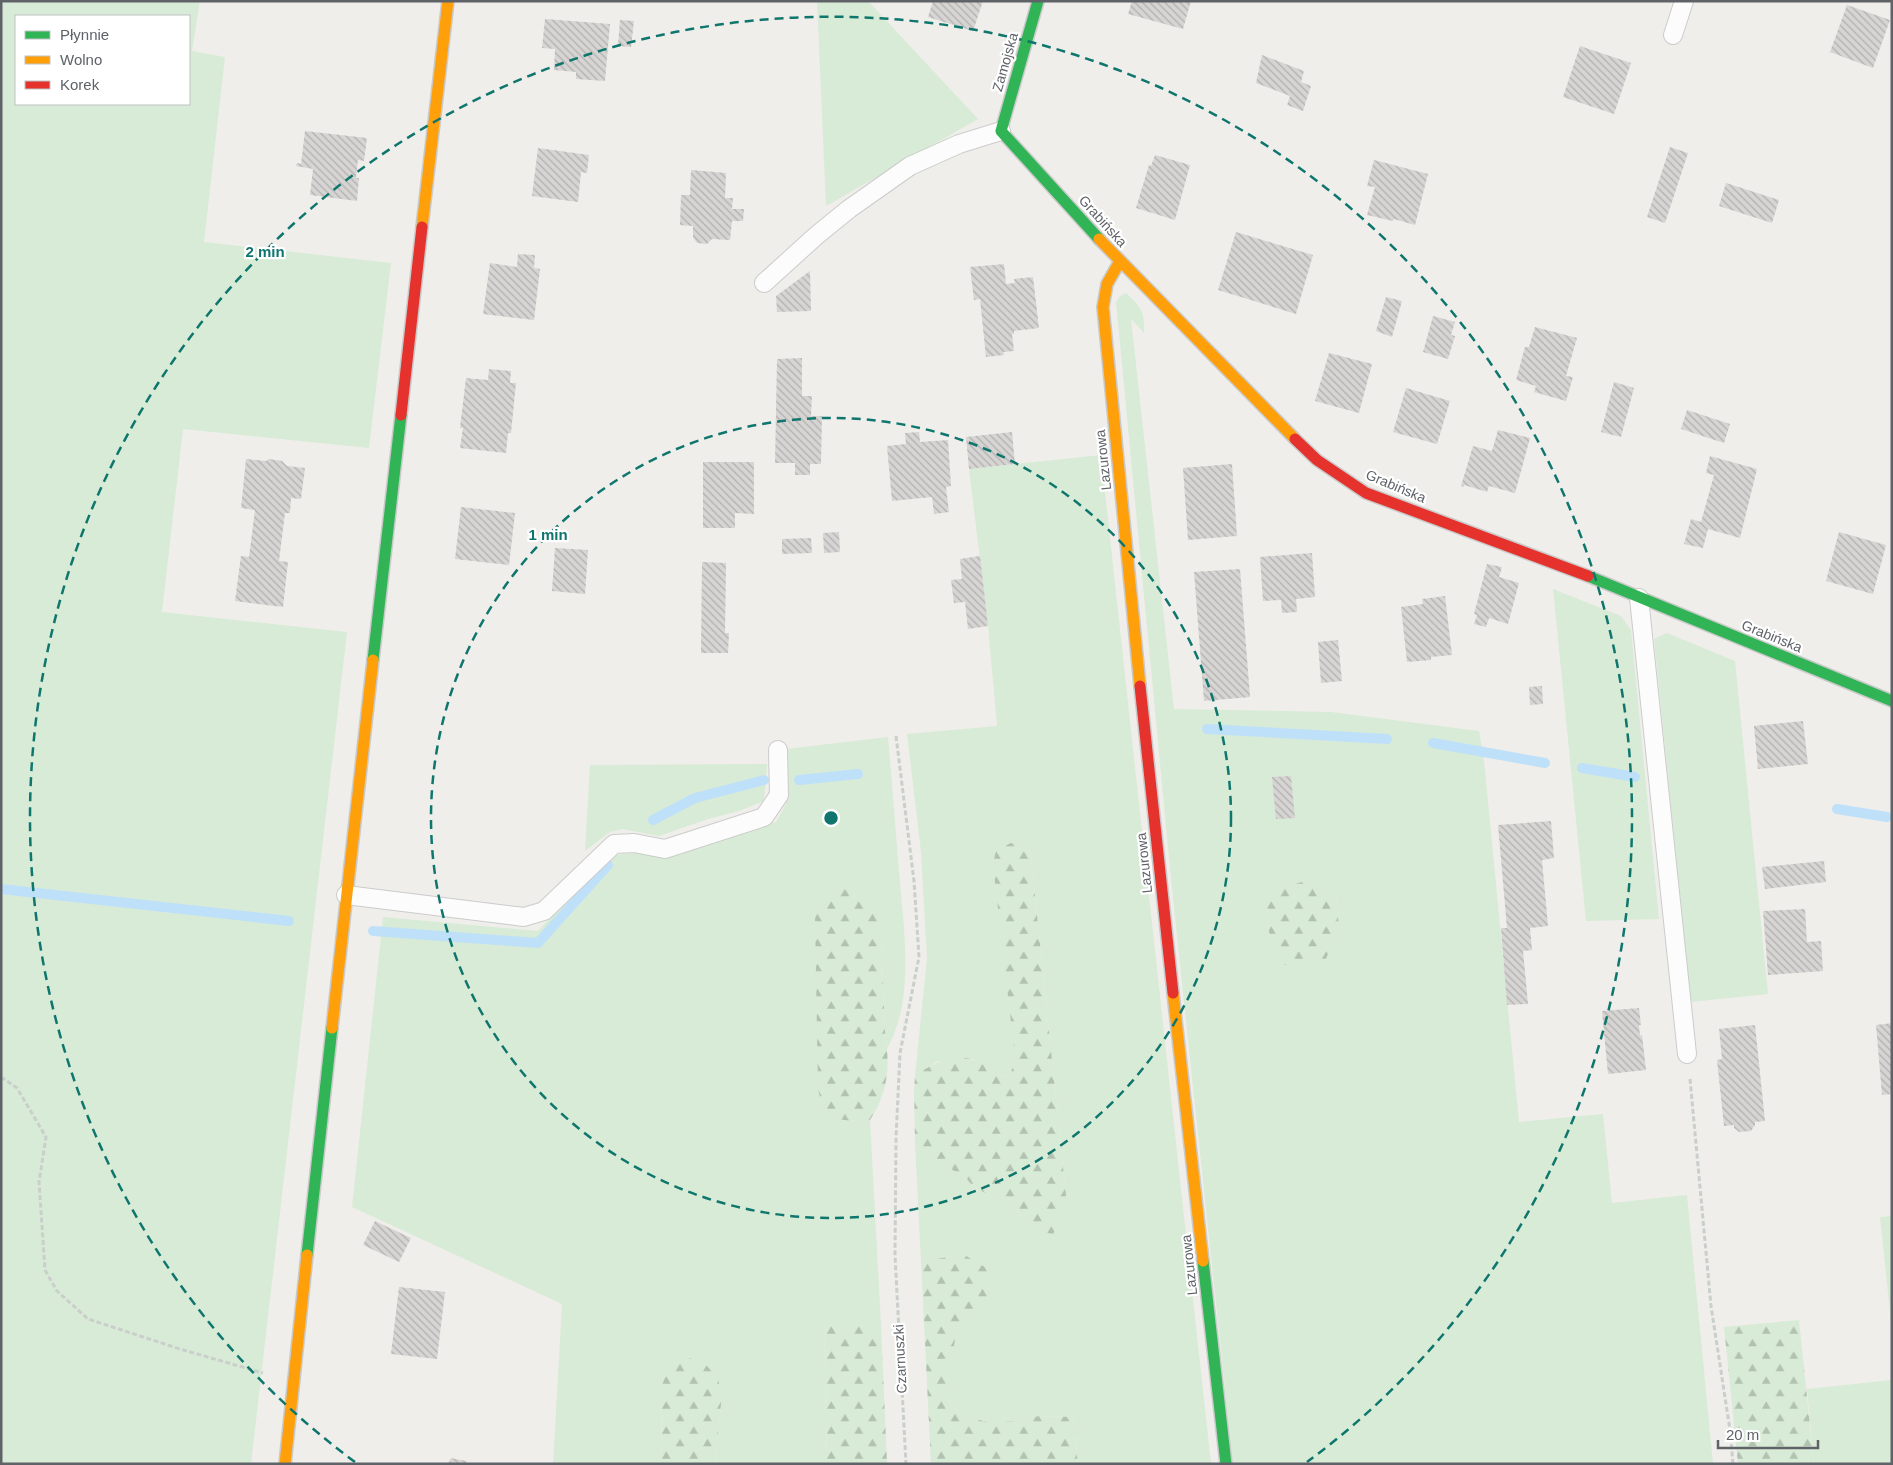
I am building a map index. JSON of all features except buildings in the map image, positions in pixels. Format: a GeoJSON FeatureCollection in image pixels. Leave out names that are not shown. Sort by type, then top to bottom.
{"type":"FeatureCollection","features":[{"type":"Feature","properties":{"kind":"street"},"geometry":{"type":"LineString","coordinates":[[285,1464],[346,895],[448,1]]}},
{"type":"Feature","properties":{"kind":"street","name":"Zamojska"},"geometry":{"type":"LineString","coordinates":[[1001,131],[1038,1]]}},
{"type":"Feature","properties":{"kind":"street","name":"Grabińska"},"geometry":{"type":"LineString","coordinates":[[1001,131],[1120,261],[1280,426],[1317,460],[1366,492],[1553,562],[1892,701]]}},
{"type":"Feature","properties":{"kind":"street","name":"Lazurowa"},"geometry":{"type":"LineString","coordinates":[[1120,261],[1107,284],[1103,307],[1146,747],[1226,1464]]}},
{"type":"Feature","properties":{"kind":"lane"},"geometry":{"type":"LineString","coordinates":[[1674,35],[1684,1]]}},
{"type":"Feature","properties":{"kind":"lane"},"geometry":{"type":"LineString","coordinates":[[764,284],[817,235],[910,166],[959,144],[1001,131]]}},
{"type":"Feature","properties":{"kind":"lane"},"geometry":{"type":"LineString","coordinates":[[1639,598],[1687,1054]]}},
{"type":"Feature","properties":{"kind":"lane"},"geometry":{"type":"LineString","coordinates":[[346,895],[524,917],[544,911],[614,844],[634,843],[665,848],[764,817],[779,795],[778,750]]}},
{"type":"Feature","properties":{"kind":"path","name":"Czarnuszki"},"geometry":{"type":"LineString","coordinates":[[896,736],[914,882],[919,957],[900,1053],[896,1138],[895,1255],[906,1464]]}},
{"type":"Feature","properties":{"kind":"path"},"geometry":{"type":"LineString","coordinates":[[1687,1054],[1711,1306],[1730,1430],[1732,1464]]}},
{"type":"Feature","properties":{"kind":"path"},"geometry":{"type":"LineString","coordinates":[[1,1077],[17,1088],[46,1137],[39,1182],[44,1260],[45,1270],[57,1291],[88,1319],[180,1349],[269,1374]]}},
{"type":"Feature","properties":{"kind":"green space"},"geometry":{"type":"Polygon","coordinates":[[[1,1],[200,1],[192,51],[225,57],[204,242],[391,263],[369,448],[183,429],[162,612],[347,632],[251,1464],[1,1464],[1,1]]]}},
{"type":"Feature","properties":{"kind":"green space"},"geometry":{"type":"Polygon","coordinates":[[[817,1],[868,1],[978,119],[826,206],[817,1]]]}},
{"type":"Feature","properties":{"kind":"green space"},"geometry":{"type":"Polygon","coordinates":[[[1126,293],[1139,306],[1144,320],[1144,333],[1131,319],[1174,709],[1331,712],[1479,731],[1484,760],[1519,1122],[1603,1114],[1612,1203],[1687,1195],[1713,1464],[1233,1464],[1172,889],[1116,302],[1120,296],[1126,293]],[[1306,881],[1282,888],[1267,904],[1270,944],[1326,959],[1339,926],[1335,888],[1306,881]]]}},
{"type":"Feature","properties":{"kind":"green space"},"geometry":{"type":"Polygon","coordinates":[[[1101,455],[1211,1464],[1078,1464],[1073,1417],[1039,1416],[1014,1421],[983,1421],[962,1415],[951,1406],[946,1387],[958,1325],[986,1307],[963,1254],[921,1262],[915,1144],[930,1157],[965,1177],[972,1185],[993,1198],[1015,1207],[1026,1224],[1066,1195],[1031,857],[1022,846],[1015,1058],[1010,1076],[997,1075],[973,1059],[938,1061],[915,1076],[927,958],[921,852],[907,734],[997,726],[988,626],[969,469],[1101,455]]]}},
{"type":"Feature","properties":{"kind":"green space"},"geometry":{"type":"Polygon","coordinates":[[[1553,589],[1621,616],[1631,630],[1659,919],[1586,921],[1553,589]]]}},
{"type":"Feature","properties":{"kind":"green space"},"geometry":{"type":"Polygon","coordinates":[[[1667,633],[1735,661],[1768,994],[1691,1002],[1654,639],[1667,633]]]}},
{"type":"Feature","properties":{"kind":"green space"},"geometry":{"type":"Polygon","coordinates":[[[888,737],[905,938],[905,984],[902,1007],[896,1029],[887,1049],[881,936],[845,1121],[870,1120],[881,1324],[824,1325],[827,1464],[715,1464],[722,1394],[662,1386],[661,1464],[553,1464],[562,1304],[352,1207],[383,917],[538,931],[610,856],[633,853],[669,854],[776,822],[786,804],[786,749],[888,737]]]}},
{"type":"Feature","properties":{"kind":"green space"},"geometry":{"type":"Polygon","coordinates":[[[767,764],[764,801],[739,811],[708,819],[659,836],[622,829],[610,832],[585,851],[590,765],[767,764]]]}},
{"type":"Feature","properties":{"kind":"green space"},"geometry":{"type":"Polygon","coordinates":[[[1011,843],[1022,846],[1031,857],[1066,1195],[1061,1219],[1053,1234],[1038,1231],[1026,1224],[1015,1207],[993,1198],[972,1185],[965,1177],[930,1157],[915,1144],[915,1076],[940,1061],[958,1057],[976,1061],[996,1073],[1010,1076],[1015,1058],[993,865],[996,850],[1011,843]]]}},
{"type":"Feature","properties":{"kind":"green space"},"geometry":{"type":"Polygon","coordinates":[[[1305,881],[1318,882],[1335,888],[1339,926],[1326,959],[1295,968],[1282,964],[1270,944],[1267,903],[1282,888],[1305,881]]]}},
{"type":"Feature","properties":{"kind":"green space"},"geometry":{"type":"Polygon","coordinates":[[[844,889],[869,901],[880,912],[887,1067],[881,1099],[870,1120],[851,1121],[836,1118],[825,1108],[818,1089],[815,918],[825,899],[833,893],[844,889]]]}},
{"type":"Feature","properties":{"kind":"green space"},"geometry":{"type":"Polygon","coordinates":[[[1892,1216],[1892,1331],[1880,1217],[1892,1216]]]}},
{"type":"Feature","properties":{"kind":"green space"},"geometry":{"type":"Polygon","coordinates":[[[963,1254],[988,1269],[989,1301],[986,1307],[958,1325],[946,1387],[951,1406],[962,1415],[983,1421],[1014,1421],[1039,1416],[1073,1417],[1078,1464],[931,1464],[921,1262],[963,1254]]]}},
{"type":"Feature","properties":{"kind":"green space"},"geometry":{"type":"Polygon","coordinates":[[[1799,1320],[1814,1464],[1738,1464],[1724,1327],[1799,1320]]]}},
{"type":"Feature","properties":{"kind":"green space"},"geometry":{"type":"Polygon","coordinates":[[[824,1324],[881,1324],[887,1464],[827,1464],[824,1324]]]}},
{"type":"Feature","properties":{"kind":"green space"},"geometry":{"type":"Polygon","coordinates":[[[680,1357],[690,1358],[707,1366],[718,1379],[722,1394],[715,1464],[661,1464],[662,1386],[667,1369],[680,1357]]]}},
{"type":"Feature","properties":{"kind":"green space"},"geometry":{"type":"Polygon","coordinates":[[[1892,1380],[1892,1464],[1814,1464],[1807,1389],[1892,1380]]]}},
{"type":"Feature","properties":{"kind":"waterway"},"geometry":{"type":"LineString","coordinates":[[1207,729],[1387,739]]}},
{"type":"Feature","properties":{"kind":"waterway"},"geometry":{"type":"LineString","coordinates":[[1433,743],[1545,763]]}},
{"type":"Feature","properties":{"kind":"waterway"},"geometry":{"type":"LineString","coordinates":[[1582,768],[1635,777]]}},
{"type":"Feature","properties":{"kind":"waterway"},"geometry":{"type":"LineString","coordinates":[[799,780],[858,774]]}},
{"type":"Feature","properties":{"kind":"waterway"},"geometry":{"type":"LineString","coordinates":[[653,820],[695,798],[764,780]]}},
{"type":"Feature","properties":{"kind":"waterway"},"geometry":{"type":"LineString","coordinates":[[1837,809],[1887,817]]}},
{"type":"Feature","properties":{"kind":"waterway"},"geometry":{"type":"LineString","coordinates":[[373,931],[538,943],[608,865]]}},
{"type":"Feature","properties":{"kind":"waterway"},"geometry":{"type":"LineString","coordinates":[[1,889],[289,921]]}},
{"type":"Feature","properties":{"kind":"traffic: fast"},"geometry":{"type":"LineString","coordinates":[[1038,1],[1001,131],[1099,239]]}},
{"type":"Feature","properties":{"kind":"traffic: fast"},"geometry":{"type":"LineString","coordinates":[[373,660],[401,415]]}},
{"type":"Feature","properties":{"kind":"traffic: fast"},"geometry":{"type":"LineString","coordinates":[[1588,576],[1892,701]]}},
{"type":"Feature","properties":{"kind":"traffic: fast"},"geometry":{"type":"LineString","coordinates":[[307,1255],[332,1028]]}},
{"type":"Feature","properties":{"kind":"traffic: fast"},"geometry":{"type":"LineString","coordinates":[[1203,1261],[1226,1464]]}},
{"type":"Feature","properties":{"kind":"traffic: slow"},"geometry":{"type":"LineString","coordinates":[[422,227],[448,1]]}},
{"type":"Feature","properties":{"kind":"traffic: slow"},"geometry":{"type":"LineString","coordinates":[[1099,239],[1295,439]]}},
{"type":"Feature","properties":{"kind":"traffic: slow"},"geometry":{"type":"LineString","coordinates":[[1120,261],[1107,284],[1103,307],[1140,686]]}},
{"type":"Feature","properties":{"kind":"traffic: slow"},"geometry":{"type":"LineString","coordinates":[[332,1028],[373,660]]}},
{"type":"Feature","properties":{"kind":"traffic: slow"},"geometry":{"type":"LineString","coordinates":[[1173,993],[1203,1261]]}},
{"type":"Feature","properties":{"kind":"traffic: slow"},"geometry":{"type":"LineString","coordinates":[[285,1464],[307,1255]]}},
{"type":"Feature","properties":{"kind":"traffic: jam"},"geometry":{"type":"LineString","coordinates":[[401,415],[422,227]]}},
{"type":"Feature","properties":{"kind":"traffic: jam"},"geometry":{"type":"LineString","coordinates":[[1295,439],[1317,460],[1366,493],[1588,576]]}},
{"type":"Feature","properties":{"kind":"traffic: jam"},"geometry":{"type":"LineString","coordinates":[[1140,686],[1173,993]]}}]}
